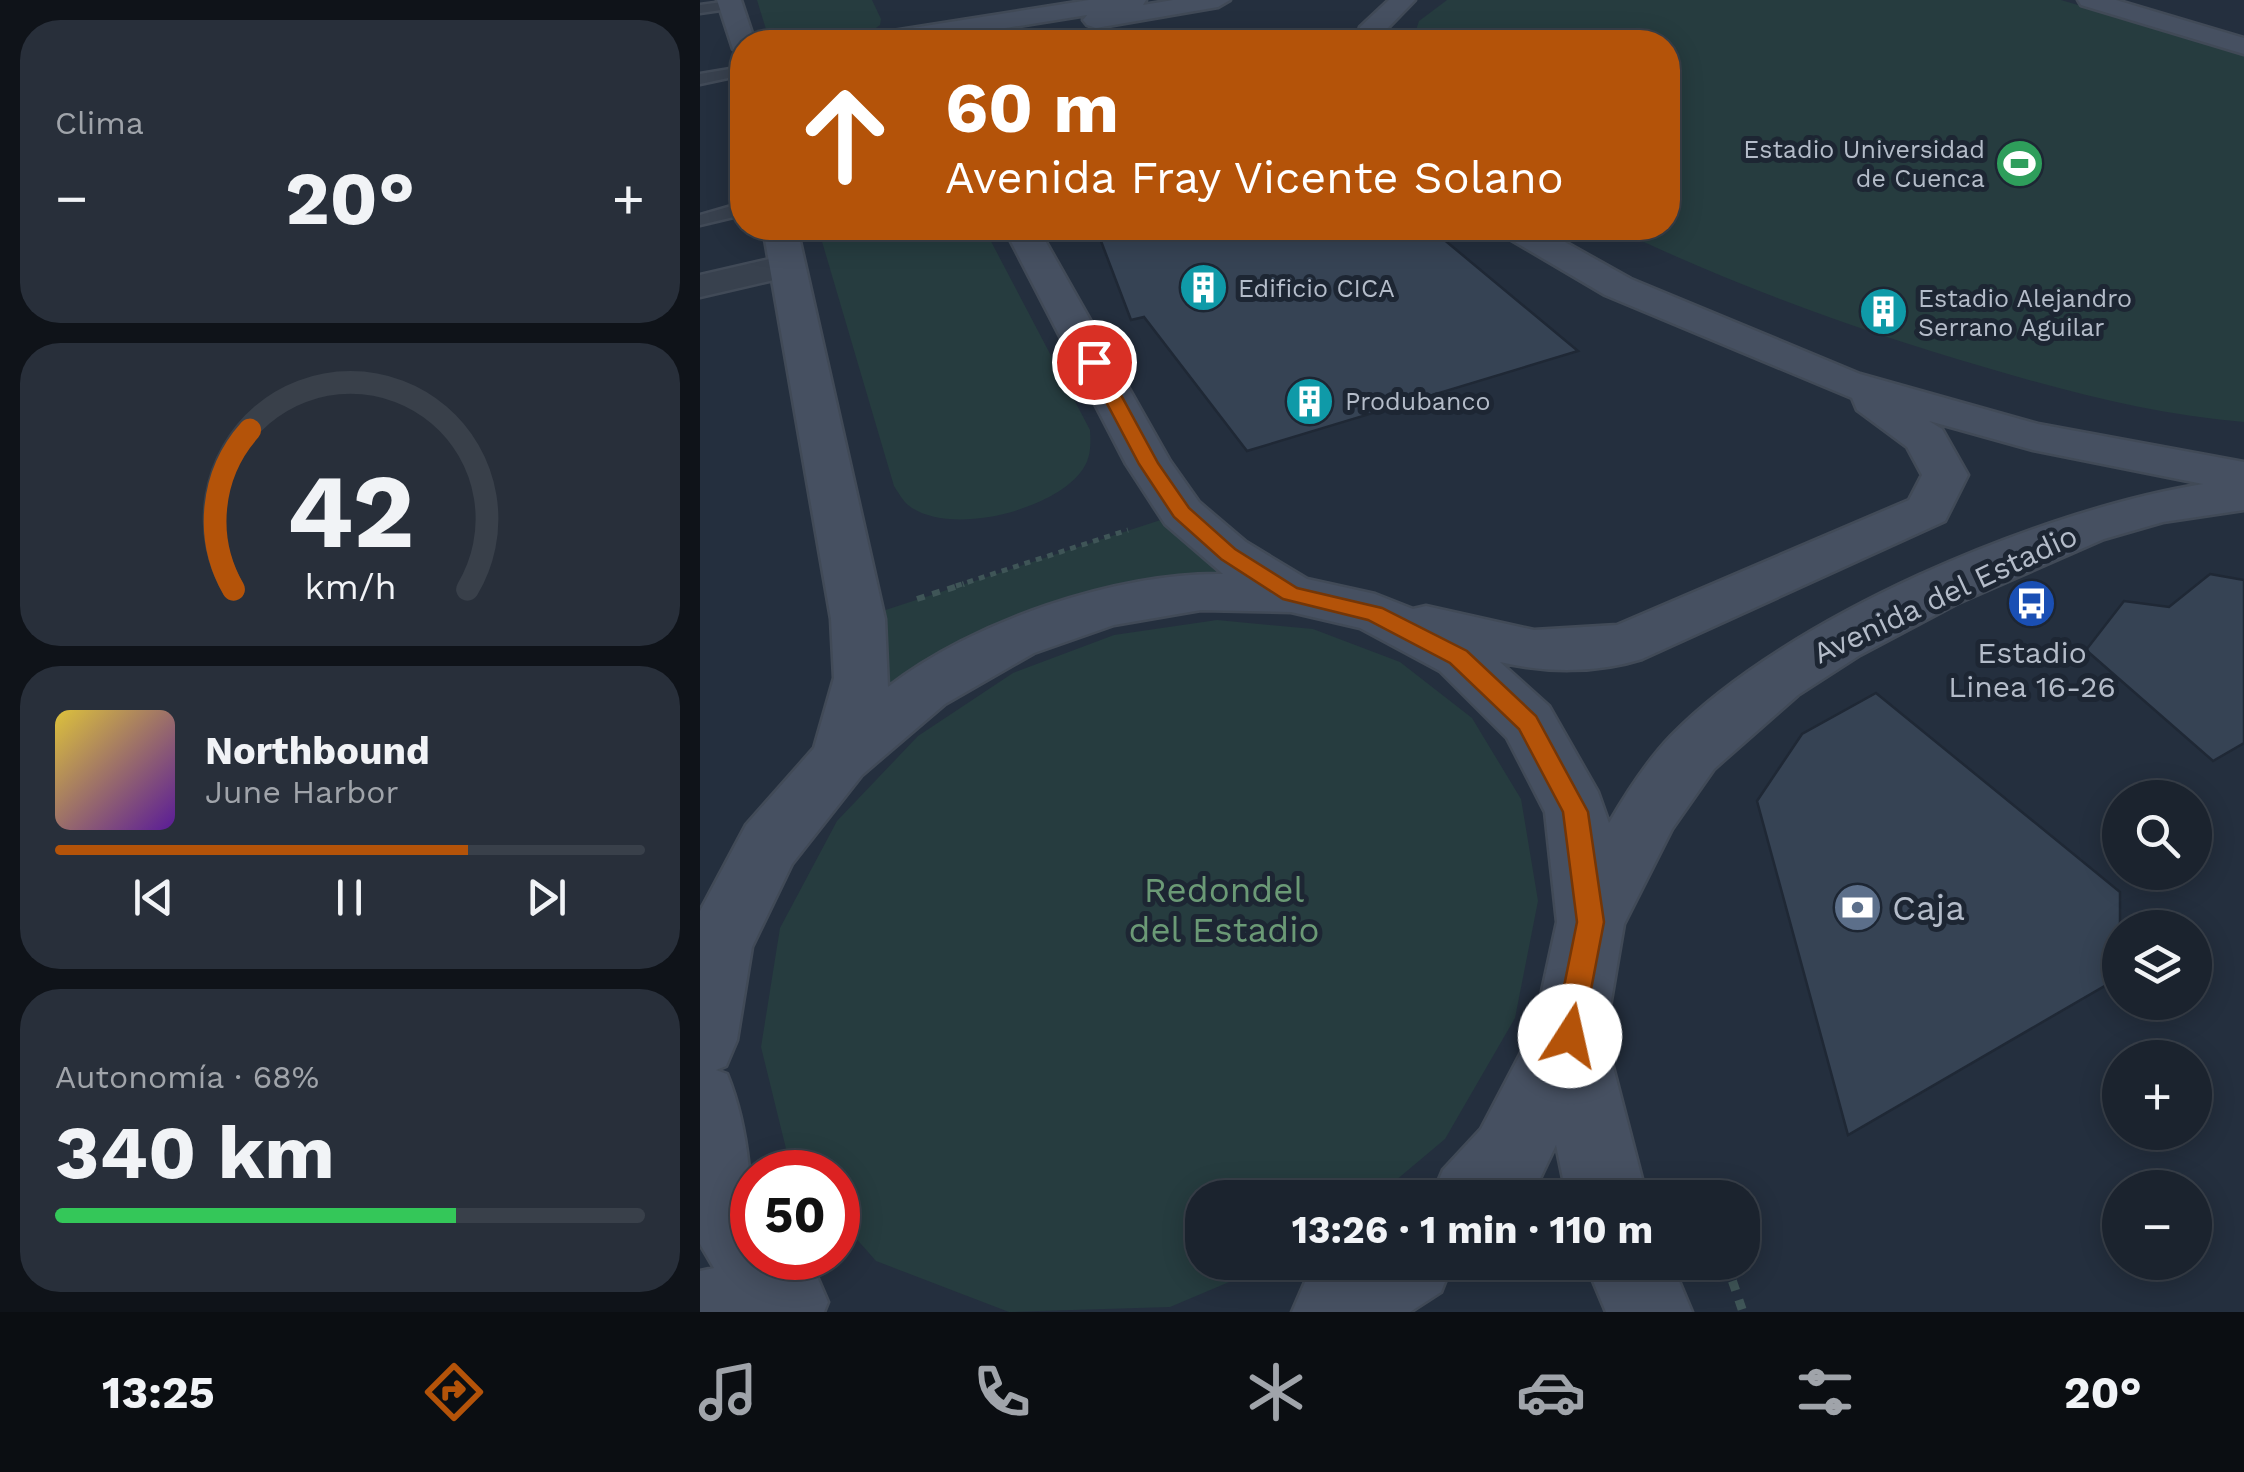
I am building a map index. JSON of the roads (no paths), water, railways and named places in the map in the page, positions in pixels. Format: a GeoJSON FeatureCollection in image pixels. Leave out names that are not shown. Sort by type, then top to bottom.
{"type":"FeatureCollection","features":[{"type":"Feature","properties":{"kind":"main road"},"geometry":{"type":"LineString","coordinates":[[968,30],[1134,0]]}},
{"type":"Feature","properties":{"kind":"main road"},"geometry":{"type":"LineString","coordinates":[[1037,30],[1218,0]]}},
{"type":"Feature","properties":{"kind":"main road"},"geometry":{"type":"LineString","coordinates":[[1371,30],[1402,0]]}},
{"type":"Feature","properties":{"kind":"main road"},"geometry":{"type":"LineString","coordinates":[[2090,0],[2244,46]]}},
{"type":"Feature","properties":{"kind":"main road"},"geometry":{"type":"LineString","coordinates":[[730,3],[738,30]]}},
{"type":"Feature","properties":{"kind":"main road"},"geometry":{"type":"LineString","coordinates":[[902,11],[913,30]]}},
{"type":"Feature","properties":{"kind":"main road"},"geometry":{"type":"LineString","coordinates":[[1027,240],[1148,464],[1182,513],[1228,554],[1291,594]]}},
{"type":"Feature","properties":{"kind":"main road"},"geometry":{"type":"LineString","coordinates":[[1536,240],[1618,287],[1844,383],[2033,437],[2244,477]]}},
{"type":"Feature","properties":{"kind":"main road"},"geometry":{"type":"LineString","coordinates":[[783,247],[858,618],[862,678],[841,758]]}},
{"type":"Feature","properties":{"kind":"main road"},"geometry":{"type":"LineString","coordinates":[[700,922],[841,758],[925,689],[1014,640],[1108,607],[1202,592],[1291,594],[1534,650],[1623,645],[1928,510],[1945,475],[1926,439],[1844,383]]}},
{"type":"Feature","properties":{"kind":"main road","name":"Avenida del Estadio"},"geometry":{"type":"LineString","coordinates":[[1590,922],[1642,826],[1691,753],[1804,660],[2044,541],[2137,510],[2244,495]]}},
{"type":"Feature","properties":{"kind":"main road"},"geometry":{"type":"LineString","coordinates":[[1374,613],[1458,657],[1528,722],[1576,812],[1590,922],[1570,1036],[1509,1157],[1488,1180]]}},
{"type":"Feature","properties":{"kind":"main road"},"geometry":{"type":"LineString","coordinates":[[700,1040],[718,944],[769,845]]}},
{"type":"Feature","properties":{"kind":"main road"},"geometry":{"type":"LineString","coordinates":[[1570,1036],[1603,1180]]}},
{"type":"Feature","properties":{"kind":"main road"},"geometry":{"type":"LineString","coordinates":[[700,1101],[713,1191],[760,1287]]}},
{"type":"Feature","properties":{"kind":"main road"},"geometry":{"type":"LineString","coordinates":[[1336,1312],[1384,1280]]}},
{"type":"Feature","properties":{"kind":"main road"},"geometry":{"type":"LineString","coordinates":[[1635,1280],[1649,1312]]}},
{"type":"Feature","properties":{"kind":"street"},"geometry":{"type":"LineString","coordinates":[[700,286],[783,247]]}},
{"type":"Feature","properties":{"kind":"lane"},"geometry":{"type":"LineString","coordinates":[[700,9],[730,3]]}},
{"type":"Feature","properties":{"kind":"lane"},"geometry":{"type":"LineString","coordinates":[[700,79],[730,73]]}},
{"type":"Feature","properties":{"kind":"lane"},"geometry":{"type":"LineString","coordinates":[[704,220],[730,212]]}},
{"type":"Feature","properties":{"kind":"place","name":"Estadio Universidad de Cuenca"},"geometry":{"type":"Point","coordinates":[2020,163]}},
{"type":"Feature","properties":{"kind":"place","name":"Edificio CICA"},"geometry":{"type":"Point","coordinates":[1203,288]}},
{"type":"Feature","properties":{"kind":"place","name":"Estadio Alejandro Serrano Aguilar"},"geometry":{"type":"Point","coordinates":[1883,312]}},
{"type":"Feature","properties":{"kind":"place","name":"Produbanco"},"geometry":{"type":"Point","coordinates":[1310,401]}},
{"type":"Feature","properties":{"kind":"place","name":"Estadio Linea 16-26"},"geometry":{"type":"Point","coordinates":[2032,603]}},
{"type":"Feature","properties":{"kind":"place","name":"Caja"},"geometry":{"type":"Point","coordinates":[1857,908]}},
{"type":"Feature","properties":{"kind":"park label","name":"Redondel del Estadio"},"geometry":{"type":"Point","coordinates":[1224,910]}}]}
